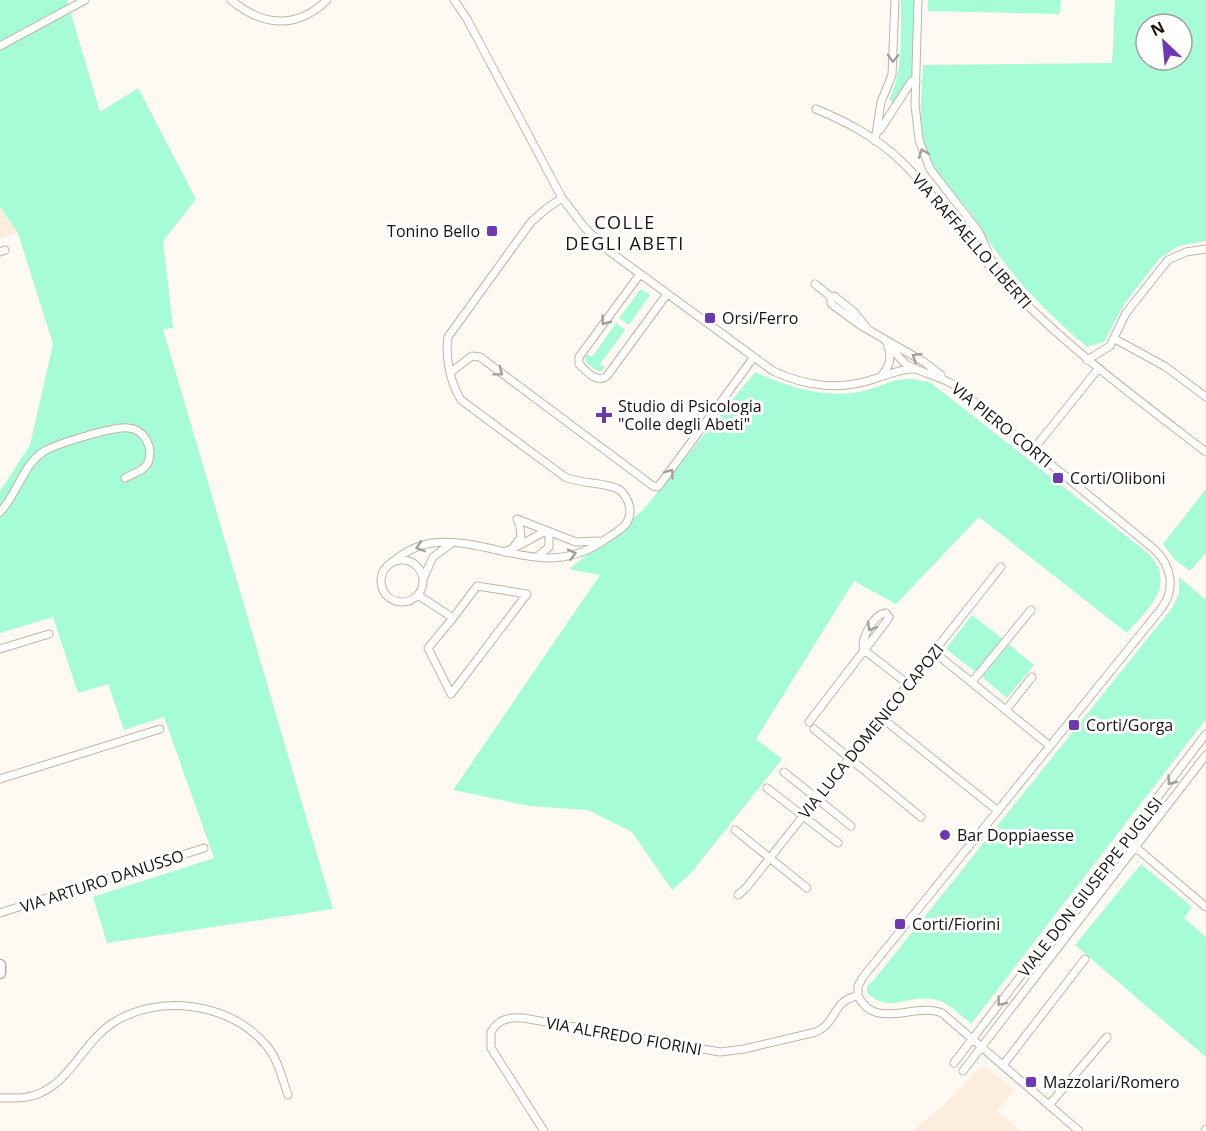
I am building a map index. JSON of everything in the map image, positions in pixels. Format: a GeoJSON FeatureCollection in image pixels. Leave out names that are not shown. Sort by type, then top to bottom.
{"type":"FeatureCollection","features":[{"type":"Feature","properties":{"kind":"main road"},"geometry":{"type":"LineString","coordinates":[[0,965],[0,973]]}},
{"type":"Feature","properties":{"kind":"street"},"geometry":{"type":"LineString","coordinates":[[0,46],[85,0]]}},
{"type":"Feature","properties":{"kind":"street"},"geometry":{"type":"LineString","coordinates":[[231,0],[253,16],[276,21],[287,21],[305,16],[327,0]]}},
{"type":"Feature","properties":{"kind":"street"},"geometry":{"type":"LineString","coordinates":[[454,0],[562,198],[596,240],[773,371],[791,380],[813,385],[842,386],[878,378],[903,369],[916,369]]}},
{"type":"Feature","properties":{"kind":"street"},"geometry":{"type":"LineString","coordinates":[[875,141],[881,102],[892,75],[895,0]]}},
{"type":"Feature","properties":{"kind":"street"},"geometry":{"type":"LineString","coordinates":[[918,0],[916,121],[924,155],[934,175],[979,232],[997,273]]}},
{"type":"Feature","properties":{"kind":"street"},"geometry":{"type":"LineString","coordinates":[[875,141],[881,126],[898,101],[912,81],[916,82]]}},
{"type":"Feature","properties":{"kind":"street","name":"VIA RAFFAELLO LIBERTI"},"geometry":{"type":"LineString","coordinates":[[816,109],[852,125],[900,160],[997,273],[1040,318],[1098,369],[1206,452]]}},
{"type":"Feature","properties":{"kind":"street"},"geometry":{"type":"LineString","coordinates":[[452,543],[432,557],[418,595],[408,602],[400,603],[388,598],[381,582],[382,573],[402,554],[430,543],[452,543],[551,559],[570,556],[590,549],[621,528],[627,521],[630,507],[624,494],[615,487],[575,481],[561,475],[461,400],[446,351],[448,337],[531,222],[562,198]]}},
{"type":"Feature","properties":{"kind":"street"},"geometry":{"type":"LineString","coordinates":[[1088,360],[1104,351],[1114,339],[1126,313],[1161,267],[1177,255],[1206,249]]}},
{"type":"Feature","properties":{"kind":"street"},"geometry":{"type":"LineString","coordinates":[[640,274],[579,357],[579,364],[597,379],[607,376],[667,294]]}},
{"type":"Feature","properties":{"kind":"street","name":"VIA PIERO CORTI"},"geometry":{"type":"LineString","coordinates":[[815,284],[831,297],[834,306],[860,325],[924,362],[1158,553],[1167,568],[1171,585],[1163,605],[863,977],[858,986],[858,996]]}},
{"type":"Feature","properties":{"kind":"street"},"geometry":{"type":"LineString","coordinates":[[878,378],[887,369],[891,358],[884,339]]}},
{"type":"Feature","properties":{"kind":"street","name":"VIA PIERO CORTI"},"geometry":{"type":"LineString","coordinates":[[884,339],[898,357],[916,369],[944,379]]}},
{"type":"Feature","properties":{"kind":"street"},"geometry":{"type":"LineString","coordinates":[[1114,339],[1166,367],[1206,397]]}},
{"type":"Feature","properties":{"kind":"street"},"geometry":{"type":"LineString","coordinates":[[451,372],[472,356],[480,357],[653,486],[658,487],[754,357]]}},
{"type":"Feature","properties":{"kind":"street"},"geometry":{"type":"LineString","coordinates":[[1033,450],[1098,369]]}},
{"type":"Feature","properties":{"kind":"street"},"geometry":{"type":"LineString","coordinates":[[0,512],[7,505],[31,464],[43,452],[116,428],[130,428],[138,431],[146,438],[150,449],[147,464],[140,471],[125,478]]}},
{"type":"Feature","properties":{"kind":"street"},"geometry":{"type":"LineString","coordinates":[[512,549],[520,537],[520,527],[516,519],[583,543],[606,539]]}},
{"type":"Feature","properties":{"kind":"street"},"geometry":{"type":"LineString","coordinates":[[502,552],[548,532]]}},
{"type":"Feature","properties":{"kind":"street"},"geometry":{"type":"LineString","coordinates":[[535,558],[549,547],[548,532]]}},
{"type":"Feature","properties":{"kind":"street"},"geometry":{"type":"LineString","coordinates":[[391,563],[399,560],[410,561],[418,567],[423,579]]}},
{"type":"Feature","properties":{"kind":"street","name":"VIA LUCA DOMENICO CAPOZI"},"geometry":{"type":"LineString","coordinates":[[738,895],[1001,567]]}},
{"type":"Feature","properties":{"kind":"street"},"geometry":{"type":"LineString","coordinates":[[477,586],[527,594],[451,693],[428,648],[453,618],[477,586]]}},
{"type":"Feature","properties":{"kind":"street"},"geometry":{"type":"LineString","coordinates":[[418,595],[453,618]]}},
{"type":"Feature","properties":{"kind":"street"},"geometry":{"type":"LineString","coordinates":[[972,682],[1031,610]]}},
{"type":"Feature","properties":{"kind":"street"},"geometry":{"type":"LineString","coordinates":[[808,722],[864,650],[888,619],[886,613],[878,616],[862,645],[864,650],[908,684]]}},
{"type":"Feature","properties":{"kind":"street"},"geometry":{"type":"LineString","coordinates":[[0,649],[49,634]]}},
{"type":"Feature","properties":{"kind":"street"},"geometry":{"type":"LineString","coordinates":[[934,652],[1050,746]]}},
{"type":"Feature","properties":{"kind":"street"},"geometry":{"type":"LineString","coordinates":[[1006,710],[1032,677]]}},
{"type":"Feature","properties":{"kind":"street"},"geometry":{"type":"LineString","coordinates":[[882,718],[998,811]]}},
{"type":"Feature","properties":{"kind":"street"},"geometry":{"type":"LineString","coordinates":[[0,779],[160,729]]}},
{"type":"Feature","properties":{"kind":"street"},"geometry":{"type":"LineString","coordinates":[[814,729],[921,817]]}},
{"type":"Feature","properties":{"kind":"street","name":"VIALE DON GIUSEPPE PUGLISI"},"geometry":{"type":"LineString","coordinates":[[954,1064],[1206,734]]}},
{"type":"Feature","properties":{"kind":"street","name":"VIALE DON GIUSEPPE PUGLISI"},"geometry":{"type":"LineString","coordinates":[[963,1071],[1206,755]]}},
{"type":"Feature","properties":{"kind":"street"},"geometry":{"type":"LineString","coordinates":[[784,772],[851,826]]}},
{"type":"Feature","properties":{"kind":"street"},"geometry":{"type":"LineString","coordinates":[[767,788],[838,843]]}},
{"type":"Feature","properties":{"kind":"street"},"geometry":{"type":"LineString","coordinates":[[735,830],[807,888]]}},
{"type":"Feature","properties":{"kind":"street"},"geometry":{"type":"LineString","coordinates":[[1127,840],[1206,907]]}},
{"type":"Feature","properties":{"kind":"street","name":"VIA ARTURO DANUSSO"},"geometry":{"type":"LineString","coordinates":[[0,913],[204,848]]}},
{"type":"Feature","properties":{"kind":"street"},"geometry":{"type":"LineString","coordinates":[[1003,1065],[1084,959]]}},
{"type":"Feature","properties":{"kind":"street"},"geometry":{"type":"LineString","coordinates":[[858,996],[866,1006],[884,1014],[924,1010],[940,1012],[1079,1131]]}},
{"type":"Feature","properties":{"kind":"street","name":"VIA ALFREDO FIORINI"},"geometry":{"type":"LineString","coordinates":[[544,1131],[491,1048],[492,1030],[502,1020],[523,1018],[726,1052],[819,1031],[830,1022],[844,1000],[858,996]]}},
{"type":"Feature","properties":{"kind":"street"},"geometry":{"type":"LineString","coordinates":[[0,1098],[30,1097],[57,1084],[96,1036],[113,1023],[143,1010],[180,1005],[224,1015],[244,1026],[266,1045],[276,1062],[288,1095]]}},
{"type":"Feature","properties":{"kind":"street"},"geometry":{"type":"LineString","coordinates":[[1049,1106],[1107,1037]]}},
{"type":"Feature","properties":{"kind":"shaded area"},"geometry":{"type":"Polygon","coordinates":[[[0,207],[18,233],[0,238],[0,207]]]}},
{"type":"Feature","properties":{"kind":"shaded area"},"geometry":{"type":"Polygon","coordinates":[[[987,1068],[1014,1090],[997,1111],[1021,1131],[913,1131],[949,1100],[976,1071],[987,1068]]]}},
{"type":"Feature","properties":{"kind":"green space"},"geometry":{"type":"Polygon","coordinates":[[[0,0],[67,0],[100,112],[138,88],[196,199],[163,241],[173,328],[163,329],[333,909],[107,943],[93,897],[214,858],[164,717],[124,730],[108,684],[78,693],[53,617],[0,633],[0,491],[30,445],[53,344],[18,233],[0,207],[0,0]]]}},
{"type":"Feature","properties":{"kind":"green space"},"geometry":{"type":"Polygon","coordinates":[[[901,0],[915,0],[912,75],[898,98],[892,102],[889,100],[899,63],[901,0]]]}},
{"type":"Feature","properties":{"kind":"green space"},"geometry":{"type":"Polygon","coordinates":[[[928,0],[1061,0],[1060,14],[928,11],[928,0]]]}},
{"type":"Feature","properties":{"kind":"green space"},"geometry":{"type":"Polygon","coordinates":[[[1115,0],[1206,0],[1206,241],[1179,246],[1160,258],[1124,304],[1104,342],[1087,347],[1051,315],[1018,280],[970,212],[933,165],[925,148],[921,128],[923,65],[1112,63],[1115,0]]]}},
{"type":"Feature","properties":{"kind":"green space"},"geometry":{"type":"Polygon","coordinates":[[[641,289],[650,295],[629,325],[619,318],[641,289]]]}},
{"type":"Feature","properties":{"kind":"green space"},"geometry":{"type":"Polygon","coordinates":[[[616,323],[625,330],[600,364],[605,368],[600,372],[587,363],[585,356],[586,354],[592,357],[616,323]]]}},
{"type":"Feature","properties":{"kind":"green space"},"geometry":{"type":"Polygon","coordinates":[[[755,372],[792,387],[831,394],[859,392],[902,379],[931,383],[1149,554],[1157,565],[1160,586],[1151,606],[1127,633],[979,517],[896,604],[854,581],[756,739],[782,759],[691,873],[672,890],[632,832],[588,810],[530,806],[453,790],[600,575],[569,569],[643,510],[755,372]]]}},
{"type":"Feature","properties":{"kind":"green space"},"geometry":{"type":"Polygon","coordinates":[[[1206,489],[1206,553],[1190,571],[1174,559],[1163,544],[1206,489]]]}},
{"type":"Feature","properties":{"kind":"green space"},"geometry":{"type":"Polygon","coordinates":[[[1179,577],[1206,600],[1206,719],[971,1024],[953,1008],[937,1000],[922,998],[891,1003],[875,999],[867,993],[867,986],[1172,608],[1179,593],[1179,577]]]}},
{"type":"Feature","properties":{"kind":"green space"},"geometry":{"type":"Polygon","coordinates":[[[972,615],[1003,639],[977,673],[946,649],[972,615]]]}},
{"type":"Feature","properties":{"kind":"green space"},"geometry":{"type":"Polygon","coordinates":[[[1009,644],[1034,665],[1007,698],[982,677],[1009,644]]]}},
{"type":"Feature","properties":{"kind":"green space"},"geometry":{"type":"Polygon","coordinates":[[[1141,864],[1192,907],[1184,918],[1206,937],[1206,1057],[1075,945],[1141,864]]]}},
{"type":"Feature","properties":{"kind":"place","name":"Tonino Bello"},"geometry":{"type":"Point","coordinates":[492,231]}},
{"type":"Feature","properties":{"kind":"place","name":"Orsi/Ferro"},"geometry":{"type":"Point","coordinates":[710,318]}},
{"type":"Feature","properties":{"kind":"place","name":"Studio di Psicologia \"Colle degli Abeti\""},"geometry":{"type":"Point","coordinates":[604,415]}},
{"type":"Feature","properties":{"kind":"place","name":"Corti/Oliboni"},"geometry":{"type":"Point","coordinates":[1058,478]}},
{"type":"Feature","properties":{"kind":"place","name":"Corti/Gorga"},"geometry":{"type":"Point","coordinates":[1074,725]}},
{"type":"Feature","properties":{"kind":"place","name":"Bar Doppiaesse"},"geometry":{"type":"Point","coordinates":[945,835]}},
{"type":"Feature","properties":{"kind":"place","name":"Corti/Fiorini"},"geometry":{"type":"Point","coordinates":[900,924]}},
{"type":"Feature","properties":{"kind":"place","name":"Mazzolari/Romero"},"geometry":{"type":"Point","coordinates":[1031,1082]}},
{"type":"Feature","properties":{"kind":"district","name":"COLLE DEGLI ABETI"},"geometry":{"type":"Point","coordinates":[625,232]}}]}
